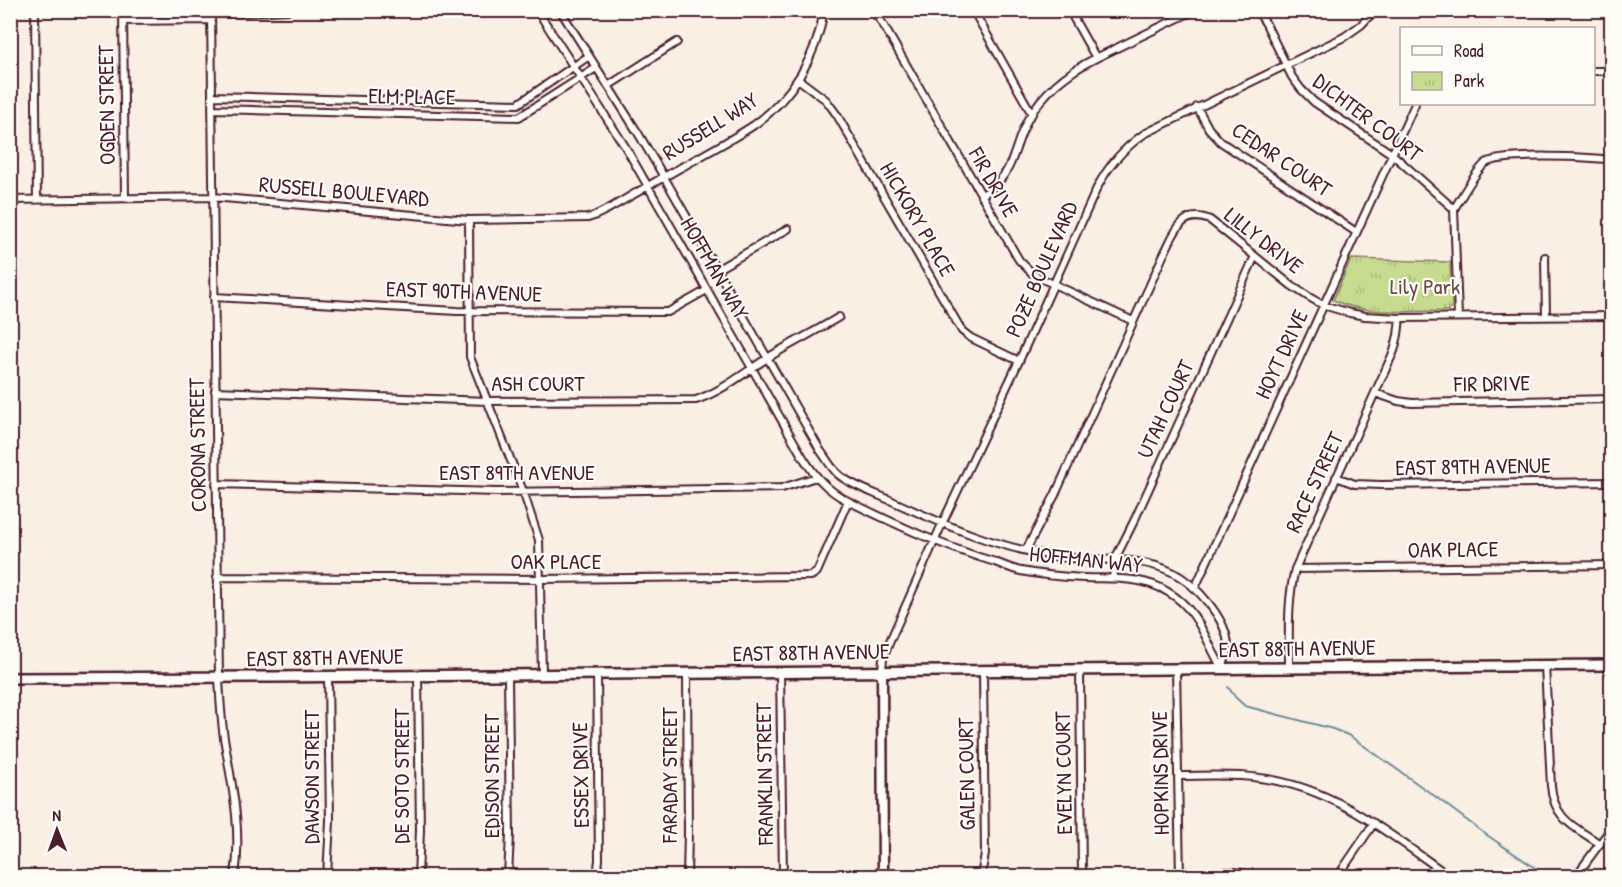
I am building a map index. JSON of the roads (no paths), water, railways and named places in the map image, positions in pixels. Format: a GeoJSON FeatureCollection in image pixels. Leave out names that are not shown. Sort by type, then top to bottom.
{"type":"FeatureCollection","features":[{"type":"Feature","properties":{"kind":"main road","name":"EAST 88TH AVENUE"},"geometry":{"type":"LineString","coordinates":[[10,678],[1611,665]]}},
{"type":"Feature","properties":{"kind":"street"},"geometry":{"type":"LineString","coordinates":[[35,10],[37,200]]}},
{"type":"Feature","properties":{"kind":"street","name":"OGDEN STREET"},"geometry":{"type":"LineString","coordinates":[[123,10],[125,198]]}},
{"type":"Feature","properties":{"kind":"street"},"geometry":{"type":"LineString","coordinates":[[123,21],[288,10]]}},
{"type":"Feature","properties":{"kind":"street","name":"HOFFMAN WAY"},"geometry":{"type":"LineString","coordinates":[[537,10],[626,147],[804,460],[830,491],[934,540],[972,556],[1019,571],[1082,578],[1138,580],[1154,585],[1169,592],[1191,611],[1201,624],[1211,650],[1222,668]]}},
{"type":"Feature","properties":{"kind":"street","name":"HOFFMAN WAY"},"geometry":{"type":"LineString","coordinates":[[560,10],[664,177],[820,450],[839,474],[857,485],[942,524],[984,540],[1063,557],[1147,562],[1174,573],[1195,588],[1210,605],[1222,625],[1228,647],[1222,668]]}},
{"type":"Feature","properties":{"kind":"street","name":"RUSSELL WAY"},"geometry":{"type":"LineString","coordinates":[[664,177],[754,125],[781,101],[798,79],[814,49],[824,10]]}},
{"type":"Feature","properties":{"kind":"street","name":"FIR DRIVE"},"geometry":{"type":"LineString","coordinates":[[871,10],[881,21],[1022,265],[1034,275],[1133,321]]}},
{"type":"Feature","properties":{"kind":"street"},"geometry":{"type":"LineString","coordinates":[[973,10],[1032,114]]}},
{"type":"Feature","properties":{"kind":"street"},"geometry":{"type":"LineString","coordinates":[[1069,10],[1096,58]]}},
{"type":"Feature","properties":{"kind":"street"},"geometry":{"type":"LineString","coordinates":[[981,196],[1009,170],[1022,133],[1032,114],[1056,84],[1096,58],[1195,10]]}},
{"type":"Feature","properties":{"kind":"street","name":"DICHTER COURT"},"geometry":{"type":"LineString","coordinates":[[1257,10],[1297,85],[1314,102],[1392,154],[1454,209]]}},
{"type":"Feature","properties":{"kind":"street","name":"POZE BOULEVARD"},"geometry":{"type":"LineString","coordinates":[[882,671],[883,658],[934,540],[1019,361],[1097,188],[1109,167],[1126,148],[1157,126],[1348,34],[1376,10]]}},
{"type":"Feature","properties":{"kind":"street","name":"CORONA STREET"},"geometry":{"type":"LineString","coordinates":[[211,15],[219,678],[224,735],[237,816],[235,876]]}},
{"type":"Feature","properties":{"kind":"street"},"geometry":{"type":"LineString","coordinates":[[608,86],[677,42]]}},
{"type":"Feature","properties":{"kind":"street","name":"ELM PLACE"},"geometry":{"type":"LineString","coordinates":[[212,96],[518,104],[589,56]]}},
{"type":"Feature","properties":{"kind":"street","name":"ELM PLACE"},"geometry":{"type":"LineString","coordinates":[[212,109],[519,117],[596,69]]}},
{"type":"Feature","properties":{"kind":"street"},"geometry":{"type":"LineString","coordinates":[[1595,71],[1611,71]]}},
{"type":"Feature","properties":{"kind":"street","name":"HICKORY PLACE"},"geometry":{"type":"LineString","coordinates":[[798,79],[826,100],[837,115],[962,331],[971,338],[1019,361]]}},
{"type":"Feature","properties":{"kind":"street","name":"HOYT DRIVE"},"geometry":{"type":"LineString","coordinates":[[1195,588],[1415,105]]}},
{"type":"Feature","properties":{"kind":"street","name":"CEDAR COURT"},"geometry":{"type":"LineString","coordinates":[[1197,107],[1209,129],[1221,142],[1356,232]]}},
{"type":"Feature","properties":{"kind":"street"},"geometry":{"type":"LineString","coordinates":[[1458,317],[1454,209],[1482,166],[1492,160],[1504,158],[1573,157],[1611,160]]}},
{"type":"Feature","properties":{"kind":"street","name":"RUSSELL BOULEVARD"},"geometry":{"type":"LineString","coordinates":[[10,200],[213,197],[469,220],[588,218],[664,177]]}},
{"type":"Feature","properties":{"kind":"street","name":"LILLY DRIVE"},"geometry":{"type":"LineString","coordinates":[[1026,550],[1055,495],[1178,226],[1186,219],[1197,217],[1210,220],[1292,286],[1323,305],[1365,316],[1400,318],[1611,316]]}},
{"type":"Feature","properties":{"kind":"street"},"geometry":{"type":"LineString","coordinates":[[469,220],[470,357],[523,491],[539,540],[542,674]]}},
{"type":"Feature","properties":{"kind":"street"},"geometry":{"type":"LineString","coordinates":[[716,270],[788,229]]}},
{"type":"Feature","properties":{"kind":"street","name":"UTAH COURT"},"geometry":{"type":"LineString","coordinates":[[1113,579],[1115,559],[1255,256]]}},
{"type":"Feature","properties":{"kind":"street"},"geometry":{"type":"LineString","coordinates":[[1545,257],[1546,316]]}},
{"type":"Feature","properties":{"kind":"street","name":"EAST 90TH AVENUE"},"geometry":{"type":"LineString","coordinates":[[214,297],[469,312],[668,312],[707,290]]}},
{"type":"Feature","properties":{"kind":"street","name":"ASH COURT"},"geometry":{"type":"LineString","coordinates":[[215,391],[488,401],[696,400],[707,397],[767,358],[839,317]]}},
{"type":"Feature","properties":{"kind":"street","name":"RACE STREET"},"geometry":{"type":"LineString","coordinates":[[1289,668],[1288,609],[1295,569],[1394,351],[1400,318]]}},
{"type":"Feature","properties":{"kind":"street","name":"FIR DRIVE"},"geometry":{"type":"LineString","coordinates":[[1375,393],[1412,403],[1611,399]]}},
{"type":"Feature","properties":{"kind":"street","name":"EAST 89TH AVENUE"},"geometry":{"type":"LineString","coordinates":[[216,484],[523,491],[782,488],[816,477]]}},
{"type":"Feature","properties":{"kind":"street","name":"EAST 89TH AVENUE"},"geometry":{"type":"LineString","coordinates":[[1336,477],[1355,484],[1381,485],[1611,482]]}},
{"type":"Feature","properties":{"kind":"street","name":"OAK PLACE"},"geometry":{"type":"LineString","coordinates":[[217,577],[540,579],[811,576],[817,572],[848,501]]}},
{"type":"Feature","properties":{"kind":"street","name":"OAK PLACE"},"geometry":{"type":"LineString","coordinates":[[1295,569],[1611,565]]}},
{"type":"Feature","properties":{"kind":"street"},"geometry":{"type":"LineString","coordinates":[[1545,665],[1551,786],[1555,804],[1567,821],[1600,844]]}},
{"type":"Feature","properties":{"kind":"street","name":"EVELYN COURT"},"geometry":{"type":"LineString","coordinates":[[1080,669],[1082,876]]}},
{"type":"Feature","properties":{"kind":"street","name":"HOPKINS DRIVE"},"geometry":{"type":"LineString","coordinates":[[1176,669],[1180,875]]}},
{"type":"Feature","properties":{"kind":"street","name":"GALEN COURT"},"geometry":{"type":"LineString","coordinates":[[981,876],[985,854],[983,670]]}},
{"type":"Feature","properties":{"kind":"street"},"geometry":{"type":"LineString","coordinates":[[882,671],[883,876]]}},
{"type":"Feature","properties":{"kind":"street","name":"FRANKLIN STREET"},"geometry":{"type":"LineString","coordinates":[[780,672],[783,876]]}},
{"type":"Feature","properties":{"kind":"street","name":"FARADAY STREET"},"geometry":{"type":"LineString","coordinates":[[687,673],[687,876]]}},
{"type":"Feature","properties":{"kind":"street","name":"ESSEX DRIVE"},"geometry":{"type":"LineString","coordinates":[[597,674],[599,848],[597,876]]}},
{"type":"Feature","properties":{"kind":"street","name":"EDISON STREET"},"geometry":{"type":"LineString","coordinates":[[508,675],[510,835],[508,876]]}},
{"type":"Feature","properties":{"kind":"street","name":"DE SOTO STREET"},"geometry":{"type":"LineString","coordinates":[[418,676],[420,830],[418,876]]}},
{"type":"Feature","properties":{"kind":"street","name":"DAWSON STREET"},"geometry":{"type":"LineString","coordinates":[[327,876],[330,821],[328,677]]}},
{"type":"Feature","properties":{"kind":"street"},"geometry":{"type":"LineString","coordinates":[[1178,776],[1262,778],[1327,796],[1374,823],[1449,876]]}},
{"type":"Feature","properties":{"kind":"street"},"geometry":{"type":"LineString","coordinates":[[1338,876],[1374,823]]}},
{"type":"Feature","properties":{"kind":"street"},"geometry":{"type":"LineString","coordinates":[[1576,876],[1611,827]]}},
{"type":"Feature","properties":{"kind":"street"},"geometry":{"type":"LineString","coordinates":[[1180,875],[1234,872],[1262,876]]}},
{"type":"Feature","properties":{"kind":"waterway"},"geometry":{"type":"LineString","coordinates":[[1228,687],[1245,706],[1333,729],[1350,736],[1547,876]]}},
{"type":"Feature","properties":{"kind":"park label","name":"Lily Park"},"geometry":{"type":"Point","coordinates":[1425,286]}}]}
